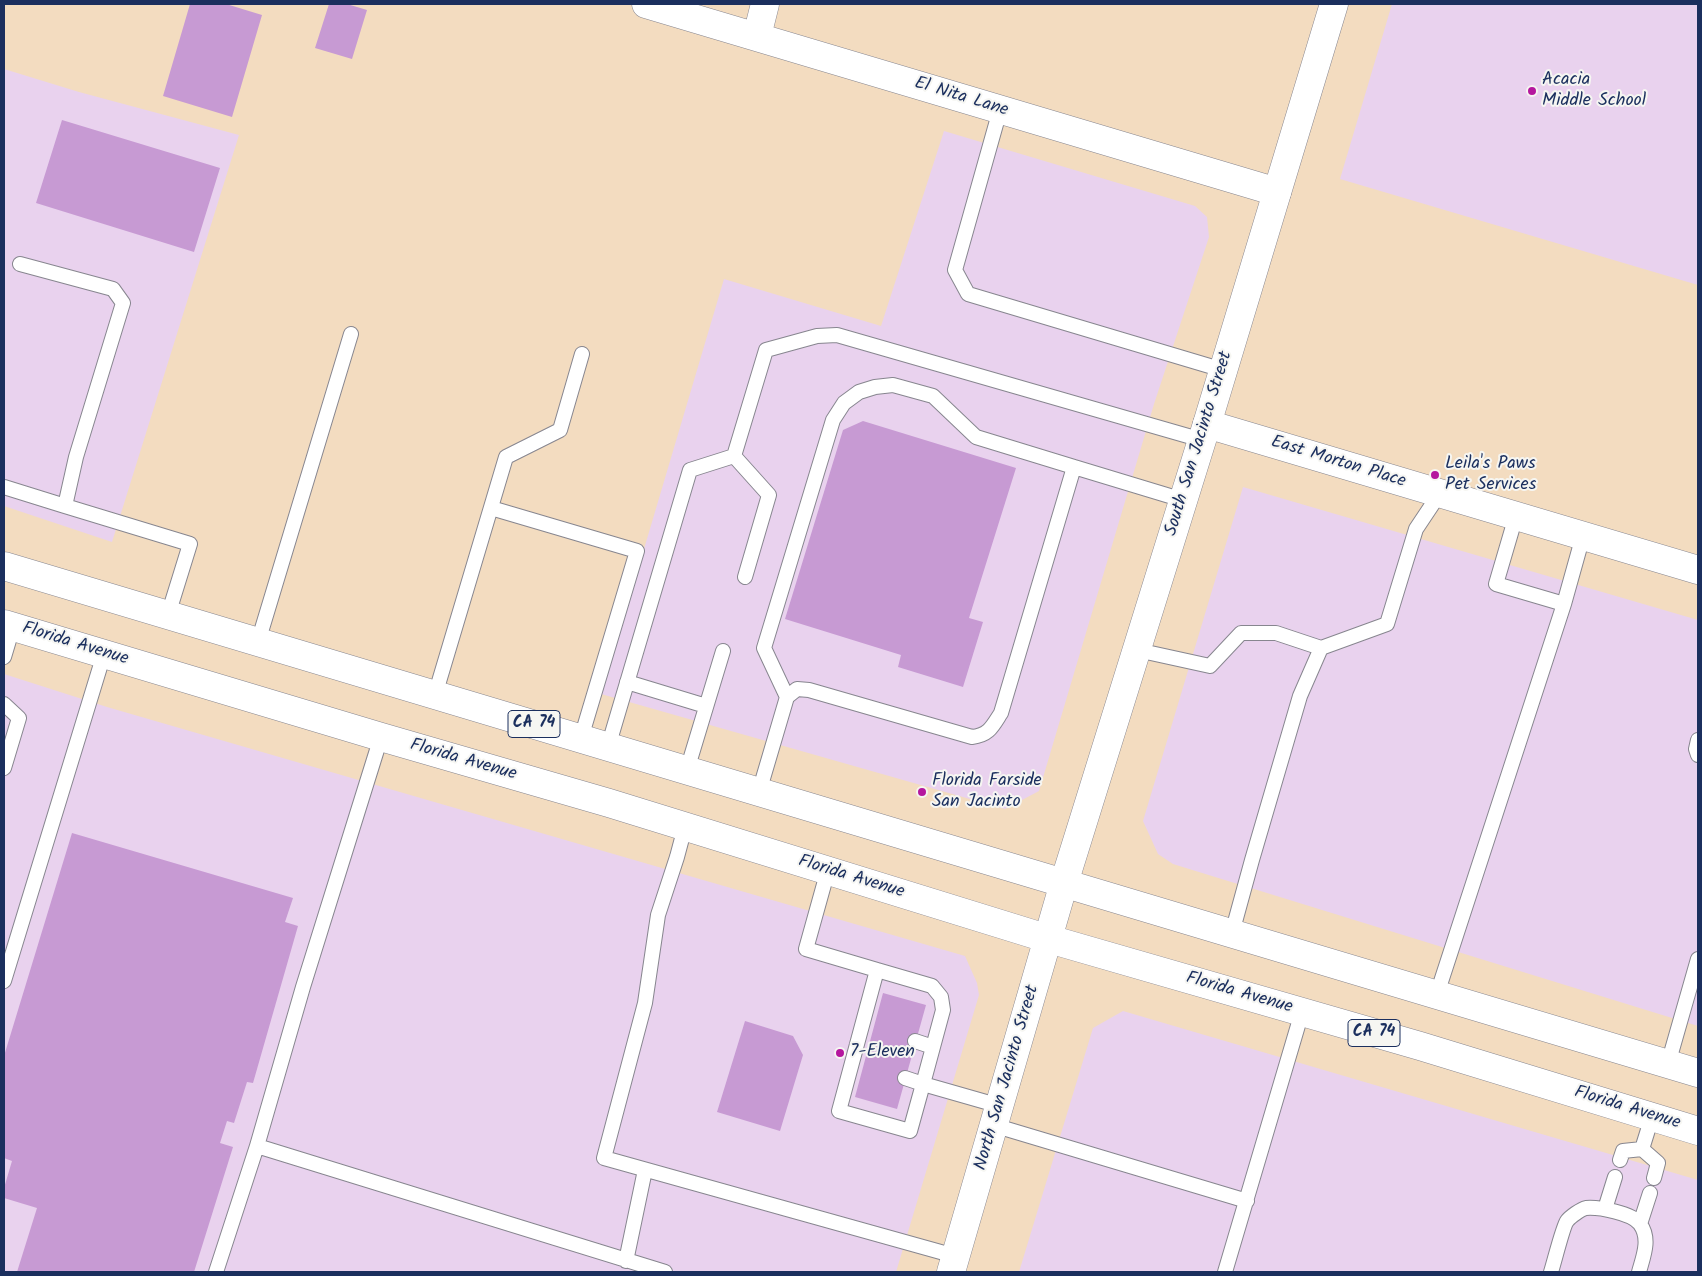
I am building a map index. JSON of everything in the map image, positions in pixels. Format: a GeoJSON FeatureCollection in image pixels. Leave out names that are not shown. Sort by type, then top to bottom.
{"type":"FeatureCollection","features":[{"type":"Feature","properties":{"kind":"main road","name":"El Nita Lane"},"geometry":{"type":"LineString","coordinates":[[646,4],[1277,192]]}},
{"type":"Feature","properties":{"kind":"main road"},"geometry":{"type":"LineString","coordinates":[[757,36],[765,4]]}},
{"type":"Feature","properties":{"kind":"main road","name":"South San Jacinto Street"},"geometry":{"type":"LineString","coordinates":[[1064,883],[1334,4]]}},
{"type":"Feature","properties":{"kind":"main road","name":"East Morton Place"},"geometry":{"type":"LineString","coordinates":[[1204,432],[1440,493],[1698,570]]}},
{"type":"Feature","properties":{"kind":"main road","name":"CA 74"},"geometry":{"type":"LineString","coordinates":[[4,566],[1698,1073]]}},
{"type":"Feature","properties":{"kind":"main road","name":"Florida Avenue"},"geometry":{"type":"LineString","coordinates":[[8,625],[609,803],[1049,939],[1420,1046],[1698,1131]]}},
{"type":"Feature","properties":{"kind":"main road","name":"North San Jacinto Street"},"geometry":{"type":"LineString","coordinates":[[953,1264],[1064,883]]}},
{"type":"Feature","properties":{"kind":"lane"},"geometry":{"type":"LineString","coordinates":[[1000,110],[955,270],[968,294],[1223,370]]}},
{"type":"Feature","properties":{"kind":"lane"},"geometry":{"type":"LineString","coordinates":[[20,264],[112,289],[123,303],[76,457],[65,506]]}},
{"type":"Feature","properties":{"kind":"lane"},"geometry":{"type":"LineString","coordinates":[[258,642],[351,334]]}},
{"type":"Feature","properties":{"kind":"lane"},"geometry":{"type":"LineString","coordinates":[[734,456],[766,350],[817,336],[837,335],[1204,432]]}},
{"type":"Feature","properties":{"kind":"lane"},"geometry":{"type":"LineString","coordinates":[[435,695],[506,457],[560,430],[582,354]]}},
{"type":"Feature","properties":{"kind":"lane"},"geometry":{"type":"LineString","coordinates":[[787,697],[764,648],[833,420],[844,403],[859,392],[875,387],[893,385],[934,396],[976,437],[1183,500]]}},
{"type":"Feature","properties":{"kind":"lane"},"geometry":{"type":"LineString","coordinates":[[734,456],[770,495],[745,577]]}},
{"type":"Feature","properties":{"kind":"lane"},"geometry":{"type":"LineString","coordinates":[[608,747],[690,470],[734,456]]}},
{"type":"Feature","properties":{"kind":"lane"},"geometry":{"type":"LineString","coordinates":[[759,792],[787,697],[798,689],[810,690],[972,737],[981,736],[991,729],[1001,713],[1074,467]]}},
{"type":"Feature","properties":{"kind":"lane"},"geometry":{"type":"LineString","coordinates":[[4,487],[190,544],[168,615]]}},
{"type":"Feature","properties":{"kind":"lane"},"geometry":{"type":"LineString","coordinates":[[1137,650],[1210,666],[1241,633],[1276,633],[1321,648],[1387,624],[1416,529],[1440,493]]}},
{"type":"Feature","properties":{"kind":"lane"},"geometry":{"type":"LineString","coordinates":[[491,508],[637,551],[581,738]]}},
{"type":"Feature","properties":{"kind":"lane"},"geometry":{"type":"LineString","coordinates":[[1516,516],[1496,584],[1564,604]]}},
{"type":"Feature","properties":{"kind":"lane"},"geometry":{"type":"LineString","coordinates":[[1437,994],[1564,604],[1583,536]]}},
{"type":"Feature","properties":{"kind":"lane"},"geometry":{"type":"LineString","coordinates":[[4,657],[8,625]]}},
{"type":"Feature","properties":{"kind":"lane"},"geometry":{"type":"LineString","coordinates":[[1232,933],[1300,696],[1321,648]]}},
{"type":"Feature","properties":{"kind":"lane"},"geometry":{"type":"LineString","coordinates":[[687,770],[723,651]]}},
{"type":"Feature","properties":{"kind":"lane"},"geometry":{"type":"LineString","coordinates":[[4,981],[104,654]]}},
{"type":"Feature","properties":{"kind":"lane"},"geometry":{"type":"LineString","coordinates":[[627,682],[706,706]]}},
{"type":"Feature","properties":{"kind":"lane"},"geometry":{"type":"LineString","coordinates":[[4,704],[19,718],[4,768]]}},
{"type":"Feature","properties":{"kind":"lane"},"geometry":{"type":"LineString","coordinates":[[216,1272],[257,1146],[303,987],[381,737]]}},
{"type":"Feature","properties":{"kind":"lane"},"geometry":{"type":"LineString","coordinates":[[1698,740],[1696,749],[1698,755]]}},
{"type":"Feature","properties":{"kind":"lane"},"geometry":{"type":"LineString","coordinates":[[685,827],[658,915],[646,1003],[604,1158],[953,1264]]}},
{"type":"Feature","properties":{"kind":"lane"},"geometry":{"type":"LineString","coordinates":[[828,870],[806,949],[932,986],[942,996],[943,1010],[910,1131],[839,1111],[857,1065],[868,1028],[877,970]]}},
{"type":"Feature","properties":{"kind":"lane"},"geometry":{"type":"LineString","coordinates":[[1668,1064],[1698,959]]}},
{"type":"Feature","properties":{"kind":"lane"},"geometry":{"type":"LineString","coordinates":[[1226,1272],[1302,1012]]}},
{"type":"Feature","properties":{"kind":"lane"},"geometry":{"type":"LineString","coordinates":[[915,1041],[933,1047]]}},
{"type":"Feature","properties":{"kind":"lane"},"geometry":{"type":"LineString","coordinates":[[905,1078],[996,1115],[1247,1200]]}},
{"type":"Feature","properties":{"kind":"lane"},"geometry":{"type":"LineString","coordinates":[[1642,1149],[1652,1117]]}},
{"type":"Feature","properties":{"kind":"lane"},"geometry":{"type":"LineString","coordinates":[[257,1146],[664,1272]]}},
{"type":"Feature","properties":{"kind":"lane"},"geometry":{"type":"LineString","coordinates":[[1620,1160],[1623,1151],[1642,1149],[1658,1162],[1654,1178]]}},
{"type":"Feature","properties":{"kind":"lane"},"geometry":{"type":"LineString","coordinates":[[626,1261],[645,1170]]}},
{"type":"Feature","properties":{"kind":"lane"},"geometry":{"type":"LineString","coordinates":[[1605,1209],[1615,1177]]}},
{"type":"Feature","properties":{"kind":"lane"},"geometry":{"type":"LineString","coordinates":[[1640,1224],[1650,1193]]}},
{"type":"Feature","properties":{"kind":"lane"},"geometry":{"type":"LineString","coordinates":[[1551,1272],[1567,1221],[1584,1208],[1605,1209],[1631,1217],[1640,1224],[1645,1237],[1646,1249],[1639,1272]]}},
{"type":"Feature","properties":{"kind":"shaded area","name":"Acacia Middle School"},"geometry":{"type":"Polygon","coordinates":[[[1392,4],[1698,4],[1698,285],[1340,179],[1392,4]]]}},
{"type":"Feature","properties":{"kind":"shaded area"},"geometry":{"type":"Polygon","coordinates":[[[4,69],[79,92],[239,135],[112,542],[4,506],[4,69]]]}},
{"type":"Feature","properties":{"kind":"shaded area"},"geometry":{"type":"Polygon","coordinates":[[[944,131],[1195,206],[1207,217],[1209,237],[1154,404],[1039,791],[1005,809],[601,694],[724,279],[881,326],[944,131]]]}},
{"type":"Feature","properties":{"kind":"shaded area"},"geometry":{"type":"Polygon","coordinates":[[[1243,487],[1698,620],[1698,1026],[1173,864],[1158,854],[1143,821],[1243,487]]]}},
{"type":"Feature","properties":{"kind":"shaded area"},"geometry":{"type":"Polygon","coordinates":[[[4,674],[107,707],[965,956],[977,983],[979,995],[896,1272],[4,1272],[4,674]]]}},
{"type":"Feature","properties":{"kind":"shaded area"},"geometry":{"type":"Polygon","coordinates":[[[1123,1011],[1698,1180],[1698,1272],[1019,1272],[1093,1028],[1123,1011]]]}},
{"type":"Feature","properties":{"kind":"building"},"geometry":{"type":"Polygon","coordinates":[[[190,4],[226,4],[262,15],[232,117],[163,96],[190,4]]]}},
{"type":"Feature","properties":{"kind":"building"},"geometry":{"type":"Polygon","coordinates":[[[329,4],[347,4],[367,10],[352,59],[315,48],[329,4]]]}},
{"type":"Feature","properties":{"kind":"building"},"geometry":{"type":"Polygon","coordinates":[[[62,120],[220,168],[194,252],[36,203],[62,120]]]}},
{"type":"Feature","properties":{"kind":"building"},"geometry":{"type":"Polygon","coordinates":[[[863,421],[1016,468],[969,618],[983,622],[963,687],[898,667],[901,655],[785,619],[843,430],[863,421]]]}},
{"type":"Feature","properties":{"kind":"building"},"geometry":{"type":"Polygon","coordinates":[[[72,833],[293,898],[285,922],[298,926],[253,1083],[247,1082],[234,1123],[227,1121],[220,1143],[233,1147],[194,1272],[17,1272],[37,1208],[4,1198],[4,1188],[12,1161],[4,1158],[4,1056],[72,833]]]}},
{"type":"Feature","properties":{"kind":"building"},"geometry":{"type":"Polygon","coordinates":[[[883,993],[926,1005],[897,1109],[855,1097],[883,993]]]}},
{"type":"Feature","properties":{"kind":"building"},"geometry":{"type":"Polygon","coordinates":[[[745,1021],[793,1036],[803,1055],[780,1131],[717,1112],[745,1021]]]}},
{"type":"Feature","properties":{"kind":"place","name":"Acacia Middle School"},"geometry":{"type":"Point","coordinates":[1532,91]}},
{"type":"Feature","properties":{"kind":"place","name":"Leila's Paws Pet Services"},"geometry":{"type":"Point","coordinates":[1435,475]}},
{"type":"Feature","properties":{"kind":"place","name":"Florida Farside San Jacinto"},"geometry":{"type":"Point","coordinates":[922,792]}},
{"type":"Feature","properties":{"kind":"place","name":"7-Eleven"},"geometry":{"type":"Point","coordinates":[840,1053]}}]}
